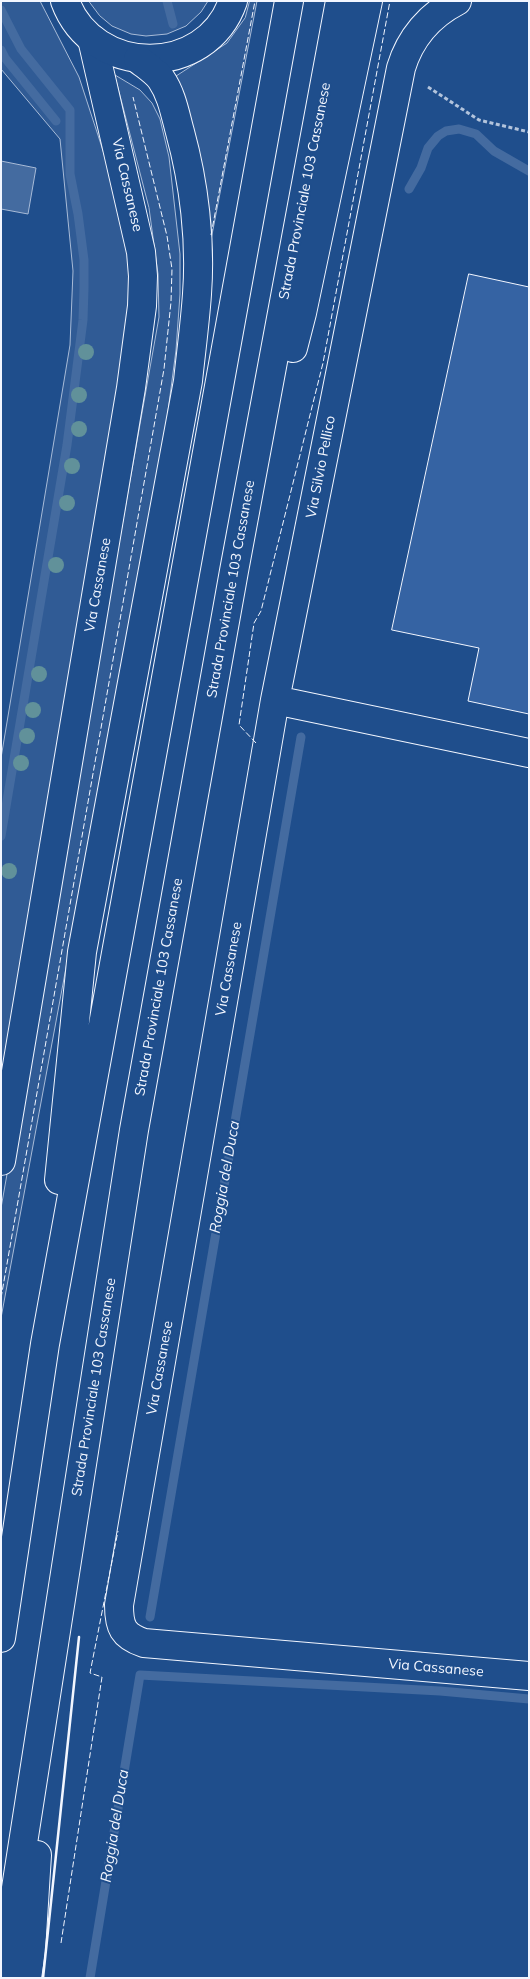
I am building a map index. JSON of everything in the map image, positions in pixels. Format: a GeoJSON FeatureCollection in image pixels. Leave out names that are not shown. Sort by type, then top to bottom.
{"type":"FeatureCollection","features":[{"type":"Feature","properties":{"kind":"main road"},"geometry":{"type":"LineString","coordinates":[[65,1],[75,21],[92,39],[104,48],[138,59],[163,58],[182,53],[196,46],[219,26],[233,1]]}},
{"type":"Feature","properties":{"kind":"main road"},"geometry":{"type":"LineString","coordinates":[[1,1638],[45,1344],[289,1]]}},
{"type":"Feature","properties":{"kind":"main road","name":"Strada Provinciale 103 Cassanese"},"geometry":{"type":"LineString","coordinates":[[2,1978],[134,1130],[234,572],[340,1]]}},
{"type":"Feature","properties":{"kind":"main road"},"geometry":{"type":"LineString","coordinates":[[234,572],[302,313],[368,1]]}},
{"type":"Feature","properties":{"kind":"main road","name":"Via Silvio Pellico"},"geometry":{"type":"LineString","coordinates":[[275,700],[402,68],[410,47],[421,29],[440,11],[457,1]]}},
{"type":"Feature","properties":{"kind":"main road","name":"Via Cassanese"},"geometry":{"type":"LineString","coordinates":[[1,1161],[131,388],[142,306],[143,276],[139,236],[92,39]]}},
{"type":"Feature","properties":{"kind":"main road"},"geometry":{"type":"LineString","coordinates":[[45,1344],[64,1121],[82,952],[188,381],[197,292],[193,198],[184,145],[172,100],[164,85],[159,76],[138,59]]}},
{"type":"Feature","properties":{"kind":"main road"},"geometry":{"type":"LineString","coordinates":[[275,700],[529,753]]}},
{"type":"Feature","properties":{"kind":"main road","name":"Via Cassanese"},"geometry":{"type":"LineString","coordinates":[[275,700],[119,1605],[120,1622],[130,1638],[144,1643],[529,1676]]}},
{"type":"Feature","properties":{"kind":"main road"},"geometry":{"type":"LineString","coordinates":[[27,1978],[31,1951],[46,1690]]}},
{"type":"Feature","properties":{"kind":"path"},"geometry":{"type":"LineString","coordinates":[[402,68],[427,87],[479,120],[529,132]]}},
{"type":"Feature","properties":{"kind":"shaded area"},"geometry":{"type":"Polygon","coordinates":[[[1,1],[40,1],[79,77],[108,166],[129,254],[132,315],[1,1086],[1,758],[70,345],[73,271],[60,139],[1,69],[1,1]]]}},
{"type":"Feature","properties":{"kind":"shaded area"},"geometry":{"type":"Polygon","coordinates":[[[89,1],[208,1],[201,12],[186,26],[167,34],[146,36],[131,34],[112,26],[100,16],[89,1]]]}},
{"type":"Feature","properties":{"kind":"shaded area"},"geometry":{"type":"Polygon","coordinates":[[[250,1],[257,1],[210,245],[173,78],[227,43],[245,18],[250,1]]]}},
{"type":"Feature","properties":{"kind":"shaded area"},"geometry":{"type":"Polygon","coordinates":[[[115,75],[140,90],[152,103],[160,119],[169,157],[180,254],[180,294],[176,350],[165,434],[1,1318],[1,1208],[159,317],[158,274],[149,208],[115,75]]]}},
{"type":"Feature","properties":{"kind":"shaded area"},"geometry":{"type":"Polygon","coordinates":[[[1,161],[36,168],[28,214],[1,209],[1,161]]]}},
{"type":"Feature","properties":{"kind":"building"},"geometry":{"type":"Polygon","coordinates":[[[469,274],[529,287],[529,714],[468,701],[479,648],[392,630],[469,274]]]}},
{"type":"Feature","properties":{"kind":"waterway"},"geometry":{"type":"LineString","coordinates":[[167,1],[173,24]]}},
{"type":"Feature","properties":{"kind":"waterway"},"geometry":{"type":"LineString","coordinates":[[1,10],[21,49],[70,110],[70,174],[84,260],[83,320],[67,445],[1,836]]}},
{"type":"Feature","properties":{"kind":"waterway"},"geometry":{"type":"LineString","coordinates":[[1,50],[5,58],[56,121]]}},
{"type":"Feature","properties":{"kind":"waterway"},"geometry":{"type":"LineString","coordinates":[[409,189],[421,168],[428,148],[438,136],[446,131],[459,129],[476,134],[494,151],[529,171]]}},
{"type":"Feature","properties":{"kind":"waterway","name":"Roggia del Duca"},"geometry":{"type":"LineString","coordinates":[[150,1617],[301,737]]}},
{"type":"Feature","properties":{"kind":"waterway"},"geometry":{"type":"LineString","coordinates":[[90,1978],[140,1675],[440,1691],[529,1699]]}},
{"type":"Feature","properties":{"kind":"fence"},"geometry":{"type":"LineString","coordinates":[[211,235],[255,1]]}},
{"type":"Feature","properties":{"kind":"fence"},"geometry":{"type":"LineString","coordinates":[[256,743],[239,725],[254,623],[261,611],[323,363],[390,1]]}},
{"type":"Feature","properties":{"kind":"fence"},"geometry":{"type":"LineString","coordinates":[[1,1298],[164,369],[171,302],[172,269],[167,236],[133,97]]}},
{"type":"Feature","properties":{"kind":"fence"},"geometry":{"type":"LineString","coordinates":[[61,1943],[102,1677],[90,1673],[118,1531]]}},
{"type":"Feature","properties":{"kind":"wall"},"geometry":{"type":"LineString","coordinates":[[43,1978],[79,1637]]}}]}
